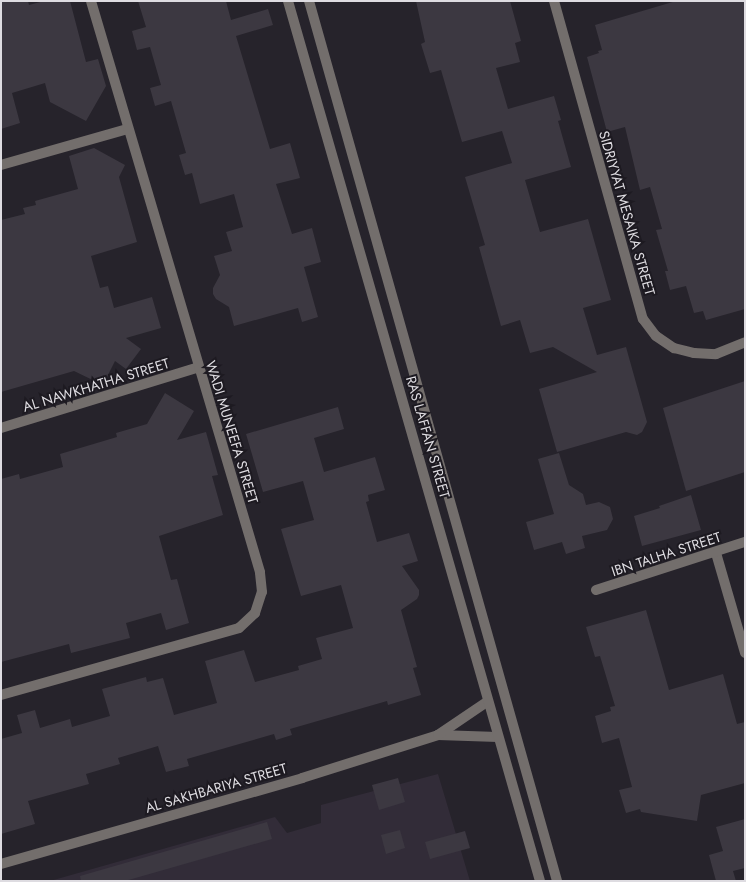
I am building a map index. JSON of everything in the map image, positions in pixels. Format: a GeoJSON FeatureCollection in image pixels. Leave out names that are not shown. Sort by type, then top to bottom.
{"type":"FeatureCollection","features":[{"type":"Feature","properties":{"kind":"street","name":"WADI MUNEEFA STREET"},"geometry":{"type":"LineString","coordinates":[[1,695],[239,628],[255,613],[262,592],[260,572],[127,129],[91,1]]}},
{"type":"Feature","properties":{"kind":"street","name":"RAS LAFFAN STREET"},"geometry":{"type":"LineString","coordinates":[[288,1],[540,881]]}},
{"type":"Feature","properties":{"kind":"street","name":"RAS LAFFAN STREET"},"geometry":{"type":"LineString","coordinates":[[309,1],[557,881]]}},
{"type":"Feature","properties":{"kind":"street","name":"SIDRIYYAT MESAIKA STREET"},"geometry":{"type":"LineString","coordinates":[[554,1],[643,319],[656,336],[674,348],[694,353],[716,354],[745,342]]}},
{"type":"Feature","properties":{"kind":"street"},"geometry":{"type":"LineString","coordinates":[[1,165],[127,129]]}},
{"type":"Feature","properties":{"kind":"street","name":"AL NAWKHATHA STREET"},"geometry":{"type":"LineString","coordinates":[[1,428],[199,368]]}},
{"type":"Feature","properties":{"kind":"street","name":"IBN TALHA STREET"},"geometry":{"type":"LineString","coordinates":[[596,590],[716,553],[745,542]]}},
{"type":"Feature","properties":{"kind":"street"},"geometry":{"type":"LineString","coordinates":[[716,553],[745,653]]}},
{"type":"Feature","properties":{"kind":"street","name":"AL SAKHBARIYA STREET"},"geometry":{"type":"LineString","coordinates":[[1,864],[302,778],[438,734],[488,701]]}},
{"type":"Feature","properties":{"kind":"street","name":"AL SAKHBARIYA STREET"},"geometry":{"type":"LineString","coordinates":[[438,734],[498,736]]}},
{"type":"Feature","properties":{"kind":"shaded area"},"geometry":{"type":"Polygon","coordinates":[[[438,774],[470,881],[50,881],[275,817],[287,833],[321,823],[321,805],[438,774]]]}},
{"type":"Feature","properties":{"kind":"building"},"geometry":{"type":"Polygon","coordinates":[[[1,1],[28,1],[29,5],[44,1],[70,1],[86,62],[98,59],[106,86],[86,121],[50,102],[45,83],[12,93],[20,123],[1,129],[1,1]]]}},
{"type":"Feature","properties":{"kind":"building"},"geometry":{"type":"Polygon","coordinates":[[[138,1],[226,1],[231,20],[268,9],[273,25],[236,36],[270,149],[290,143],[300,178],[276,184],[292,234],[312,228],[321,262],[304,267],[318,317],[302,322],[298,308],[234,326],[229,307],[216,299],[213,294],[213,288],[220,275],[214,256],[232,251],[226,232],[243,227],[234,194],[200,204],[192,173],[185,175],[179,155],[186,153],[171,101],[155,106],[150,88],[161,85],[150,47],[137,50],[132,31],[146,27],[138,1]]]}},
{"type":"Feature","properties":{"kind":"building"},"geometry":{"type":"Polygon","coordinates":[[[416,1],[510,1],[521,41],[515,43],[520,62],[496,68],[508,109],[554,96],[561,120],[558,121],[571,167],[525,180],[540,232],[588,219],[611,300],[583,308],[597,355],[626,347],[647,422],[642,432],[637,435],[626,432],[557,452],[539,389],[597,372],[553,347],[530,353],[520,320],[501,326],[479,247],[485,245],[465,177],[512,163],[502,131],[462,142],[441,70],[430,73],[421,44],[425,42],[416,1]]]}},
{"type":"Feature","properties":{"kind":"building"},"geometry":{"type":"Polygon","coordinates":[[[676,1],[745,1],[745,309],[706,320],[703,311],[694,313],[686,286],[670,290],[665,271],[668,271],[656,230],[662,229],[650,187],[640,190],[625,127],[607,132],[587,57],[602,50],[595,25],[676,1]]]}},
{"type":"Feature","properties":{"kind":"building"},"geometry":{"type":"Polygon","coordinates":[[[94,148],[125,165],[119,177],[137,242],[91,256],[100,288],[108,286],[114,308],[152,297],[161,328],[126,338],[141,349],[126,369],[115,361],[103,385],[74,371],[1,392],[1,220],[25,214],[23,208],[36,205],[35,201],[78,189],[69,156],[94,148]]]}},
{"type":"Feature","properties":{"kind":"building"},"geometry":{"type":"Polygon","coordinates":[[[745,381],[745,472],[686,491],[663,408],[745,381]]]}},
{"type":"Feature","properties":{"kind":"building"},"geometry":{"type":"Polygon","coordinates":[[[165,393],[194,411],[177,440],[206,432],[218,475],[212,476],[223,515],[159,536],[171,580],[177,579],[189,623],[166,630],[161,613],[126,623],[130,638],[71,653],[69,644],[1,662],[1,479],[19,474],[20,479],[63,467],[60,454],[117,437],[116,433],[147,424],[165,393]]]}},
{"type":"Feature","properties":{"kind":"building"},"geometry":{"type":"Polygon","coordinates":[[[338,407],[344,429],[314,438],[324,472],[375,457],[385,490],[368,495],[369,501],[366,502],[377,542],[409,533],[418,561],[402,566],[419,590],[419,595],[417,599],[401,610],[417,667],[413,668],[421,695],[388,705],[387,701],[290,729],[292,735],[276,740],[274,734],[187,759],[189,766],[166,772],[158,746],[118,758],[120,764],[86,774],[89,784],[28,801],[35,824],[1,834],[1,739],[22,733],[17,715],[35,710],[40,728],[70,719],[72,727],[110,716],[102,689],[146,677],[147,682],[163,678],[174,715],[217,703],[205,661],[244,650],[255,682],[299,670],[298,666],[322,659],[316,638],[353,628],[341,585],[301,596],[281,529],[314,520],[303,481],[263,492],[246,434],[338,407]]]}},
{"type":"Feature","properties":{"kind":"building"},"geometry":{"type":"Polygon","coordinates":[[[559,453],[569,485],[583,494],[586,505],[599,502],[610,507],[613,519],[607,530],[582,536],[585,548],[566,554],[562,542],[534,550],[526,522],[554,514],[538,459],[559,453]]]}},
{"type":"Feature","properties":{"kind":"building"},"geometry":{"type":"Polygon","coordinates":[[[691,495],[701,530],[642,546],[634,516],[691,495]]]}},
{"type":"Feature","properties":{"kind":"building"},"geometry":{"type":"Polygon","coordinates":[[[646,610],[669,690],[723,674],[737,724],[745,722],[745,783],[701,795],[697,821],[641,812],[640,809],[626,813],[619,790],[632,787],[619,738],[602,743],[595,716],[611,711],[610,707],[615,706],[600,656],[595,657],[586,627],[646,610]]]}},
{"type":"Feature","properties":{"kind":"building"},"geometry":{"type":"Polygon","coordinates":[[[398,778],[405,802],[379,810],[372,785],[398,778]]]}},
{"type":"Feature","properties":{"kind":"building"},"geometry":{"type":"Polygon","coordinates":[[[745,819],[745,868],[733,871],[736,881],[716,881],[709,855],[723,851],[716,827],[745,819]]]}},
{"type":"Feature","properties":{"kind":"building"},"geometry":{"type":"Polygon","coordinates":[[[267,822],[272,839],[125,881],[81,881],[80,876],[267,822]]]}},
{"type":"Feature","properties":{"kind":"building"},"geometry":{"type":"Polygon","coordinates":[[[400,830],[405,848],[386,854],[381,835],[400,830]]]}},
{"type":"Feature","properties":{"kind":"building"},"geometry":{"type":"Polygon","coordinates":[[[465,831],[470,848],[430,859],[425,842],[465,831]]]}}]}
